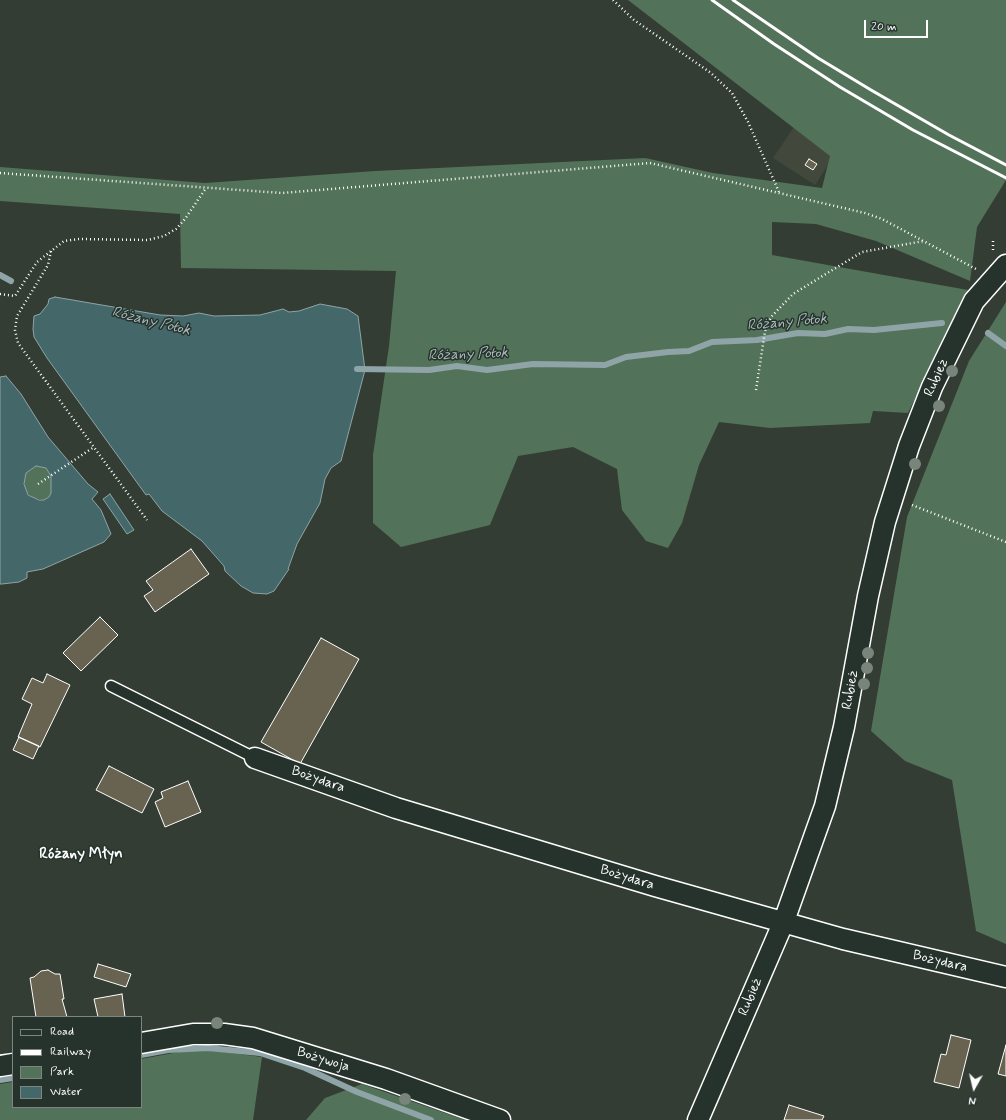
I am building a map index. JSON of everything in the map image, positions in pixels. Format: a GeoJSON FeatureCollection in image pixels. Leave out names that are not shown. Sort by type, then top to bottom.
{"type":"FeatureCollection","features":[{"type":"Feature","properties":{"kind":"street","name":"Rubież"},"geometry":{"type":"LineString","coordinates":[[698,1120],[784,921],[825,806],[844,727],[868,596],[892,498],[932,387],[974,300],[1006,265]]}},
{"type":"Feature","properties":{"kind":"street","name":"Bożydara"},"geometry":{"type":"LineString","coordinates":[[255,758],[396,808],[655,886],[844,939],[1006,977]]}},
{"type":"Feature","properties":{"kind":"street","name":"Bożywoja"},"geometry":{"type":"LineString","coordinates":[[142,1043],[193,1034],[224,1034],[253,1038],[386,1079],[500,1120]]}},
{"type":"Feature","properties":{"kind":"street"},"geometry":{"type":"LineString","coordinates":[[0,1066],[12,1064]]}},
{"type":"Feature","properties":{"kind":"lane"},"geometry":{"type":"LineString","coordinates":[[111,686],[255,758]]}},
{"type":"Feature","properties":{"kind":"path"},"geometry":{"type":"LineString","coordinates":[[613,0],[634,20],[711,73],[732,93],[748,122],[779,192]]}},
{"type":"Feature","properties":{"kind":"path"},"geometry":{"type":"LineString","coordinates":[[0,173],[282,193],[650,162],[866,213],[925,241],[993,280]]}},
{"type":"Feature","properties":{"kind":"path"},"geometry":{"type":"LineString","coordinates":[[0,294],[15,296],[37,262],[64,241],[148,240],[164,236],[176,229],[185,220],[206,187]]}},
{"type":"Feature","properties":{"kind":"path"},"geometry":{"type":"LineString","coordinates":[[756,390],[765,332],[771,317],[793,294],[862,252],[925,241]]}},
{"type":"Feature","properties":{"kind":"path"},"geometry":{"type":"LineString","coordinates":[[51,251],[48,265],[17,316],[15,330],[18,343],[147,520]]}},
{"type":"Feature","properties":{"kind":"path"},"geometry":{"type":"LineString","coordinates":[[38,484],[94,447]]}},
{"type":"Feature","properties":{"kind":"path"},"geometry":{"type":"LineString","coordinates":[[892,498],[1006,542]]}},
{"type":"Feature","properties":{"kind":"shaded area"},"geometry":{"type":"Polygon","coordinates":[[[796,124],[837,151],[815,185],[773,158],[796,124]]]}},
{"type":"Feature","properties":{"kind":"green space"},"geometry":{"type":"Polygon","coordinates":[[[628,0],[1006,0],[1006,180],[977,227],[970,281],[876,241],[816,224],[772,222],[772,255],[968,290],[908,413],[873,411],[870,423],[770,428],[719,422],[699,465],[682,523],[668,548],[646,541],[622,510],[617,469],[573,447],[518,456],[490,525],[401,547],[373,523],[373,455],[389,346],[396,271],[181,268],[180,214],[0,201],[0,167],[205,183],[375,171],[645,158],[713,173],[822,188],[830,156],[628,0]]]}},
{"type":"Feature","properties":{"kind":"green space"},"geometry":{"type":"Polygon","coordinates":[[[1006,302],[1006,944],[976,931],[952,780],[905,761],[871,731],[907,517],[969,361],[1006,302]]]}},
{"type":"Feature","properties":{"kind":"green space"},"geometry":{"type":"Polygon","coordinates":[[[36,466],[46,468],[51,476],[51,493],[49,497],[44,500],[34,498],[28,494],[25,489],[24,477],[26,473],[36,466]]]}},
{"type":"Feature","properties":{"kind":"green space"},"geometry":{"type":"Polygon","coordinates":[[[208,1050],[262,1057],[253,1120],[0,1120],[0,1084],[12,1082],[12,1108],[142,1108],[142,1059],[184,1051],[208,1050]]]}},
{"type":"Feature","properties":{"kind":"green space"},"geometry":{"type":"Polygon","coordinates":[[[362,1084],[465,1120],[306,1120],[325,1098],[362,1084]]]}},
{"type":"Feature","properties":{"kind":"water"},"geometry":{"type":"Polygon","coordinates":[[[55,297],[160,315],[183,316],[199,313],[214,316],[260,315],[283,309],[289,312],[299,311],[320,304],[347,309],[358,316],[365,370],[341,461],[331,468],[325,479],[320,503],[297,544],[289,569],[274,591],[267,594],[253,593],[241,586],[225,571],[224,566],[202,541],[162,511],[149,494],[146,495],[47,358],[34,337],[34,316],[40,314],[48,304],[49,299],[55,297]]]}},
{"type":"Feature","properties":{"kind":"water"},"geometry":{"type":"Polygon","coordinates":[[[6,376],[21,394],[48,437],[88,484],[98,492],[92,499],[101,510],[111,534],[104,542],[43,569],[27,572],[27,578],[19,582],[2,584],[0,584],[0,377],[6,376]],[[36,466],[26,473],[24,484],[28,495],[39,500],[44,500],[49,497],[51,493],[51,476],[46,468],[36,466]]]}},
{"type":"Feature","properties":{"kind":"water"},"geometry":{"type":"Polygon","coordinates":[[[110,494],[134,530],[127,534],[103,499],[110,494]]]}},
{"type":"Feature","properties":{"kind":"building"},"geometry":{"type":"Polygon","coordinates":[[[809,159],[817,164],[813,170],[805,165],[809,159]]]}},
{"type":"Feature","properties":{"kind":"building"},"geometry":{"type":"Polygon","coordinates":[[[191,549],[209,574],[155,612],[144,596],[153,590],[146,581],[191,549]]]}},
{"type":"Feature","properties":{"kind":"building"},"geometry":{"type":"Polygon","coordinates":[[[100,617],[118,635],[81,671],[63,653],[100,617]]]}},
{"type":"Feature","properties":{"kind":"building"},"geometry":{"type":"Polygon","coordinates":[[[321,638],[359,659],[300,764],[261,742],[321,638]]]}},
{"type":"Feature","properties":{"kind":"building"},"geometry":{"type":"Polygon","coordinates":[[[47,674],[70,685],[40,747],[18,737],[32,704],[22,699],[32,678],[43,683],[47,674]]]}},
{"type":"Feature","properties":{"kind":"building"},"geometry":{"type":"Polygon","coordinates":[[[19,737],[39,746],[33,759],[13,750],[19,737]]]}},
{"type":"Feature","properties":{"kind":"building"},"geometry":{"type":"Polygon","coordinates":[[[109,766],[154,789],[142,813],[96,790],[109,766]]]}},
{"type":"Feature","properties":{"kind":"building"},"geometry":{"type":"Polygon","coordinates":[[[188,781],[201,812],[165,827],[155,802],[163,798],[161,792],[188,781]]]}},
{"type":"Feature","properties":{"kind":"building"},"geometry":{"type":"Polygon","coordinates":[[[98,964],[131,974],[126,987],[94,977],[98,964]]]}},
{"type":"Feature","properties":{"kind":"building"},"geometry":{"type":"Polygon","coordinates":[[[48,970],[55,974],[60,974],[64,999],[62,999],[67,1016],[36,1016],[30,978],[34,977],[41,971],[48,970]]]}},
{"type":"Feature","properties":{"kind":"building"},"geometry":{"type":"Polygon","coordinates":[[[122,994],[125,1016],[98,1016],[94,999],[122,994]]]}},
{"type":"Feature","properties":{"kind":"building"},"geometry":{"type":"Polygon","coordinates":[[[951,1035],[971,1040],[959,1088],[934,1082],[941,1054],[946,1055],[951,1035]]]}},
{"type":"Feature","properties":{"kind":"building"},"geometry":{"type":"Polygon","coordinates":[[[1006,1045],[1006,1076],[998,1074],[1006,1045]]]}},
{"type":"Feature","properties":{"kind":"building"},"geometry":{"type":"Polygon","coordinates":[[[789,1105],[824,1116],[822,1120],[784,1120],[789,1105]]]}},
{"type":"Feature","properties":{"kind":"waterway","name":"Różany Potok"},"geometry":{"type":"LineString","coordinates":[[0,275],[11,281]]}},
{"type":"Feature","properties":{"kind":"waterway","name":"Różany Potok"},"geometry":{"type":"LineString","coordinates":[[357,369],[429,370],[457,366],[487,370],[533,364],[605,365],[626,357],[689,351],[712,342],[757,340],[798,333],[825,334],[848,329],[874,330],[942,323]]}},
{"type":"Feature","properties":{"kind":"waterway","name":"Różany Potok"},"geometry":{"type":"LineString","coordinates":[[988,333],[1006,346]]}},
{"type":"Feature","properties":{"kind":"waterway"},"geometry":{"type":"LineString","coordinates":[[142,1055],[168,1050],[208,1048],[260,1053],[305,1068],[357,1092],[431,1120]]}},
{"type":"Feature","properties":{"kind":"waterway"},"geometry":{"type":"LineString","coordinates":[[0,1080],[12,1078]]}},
{"type":"Feature","properties":{"kind":"railway"},"geometry":{"type":"LineString","coordinates":[[712,0],[774,44],[840,87],[913,130],[1006,178]]}},
{"type":"Feature","properties":{"kind":"railway"},"geometry":{"type":"LineString","coordinates":[[733,0],[818,58],[949,135],[1006,165]]}},
{"type":"Feature","properties":{"kind":"district","name":"Różany Młyn"},"geometry":{"type":"Point","coordinates":[81,855]}}]}
